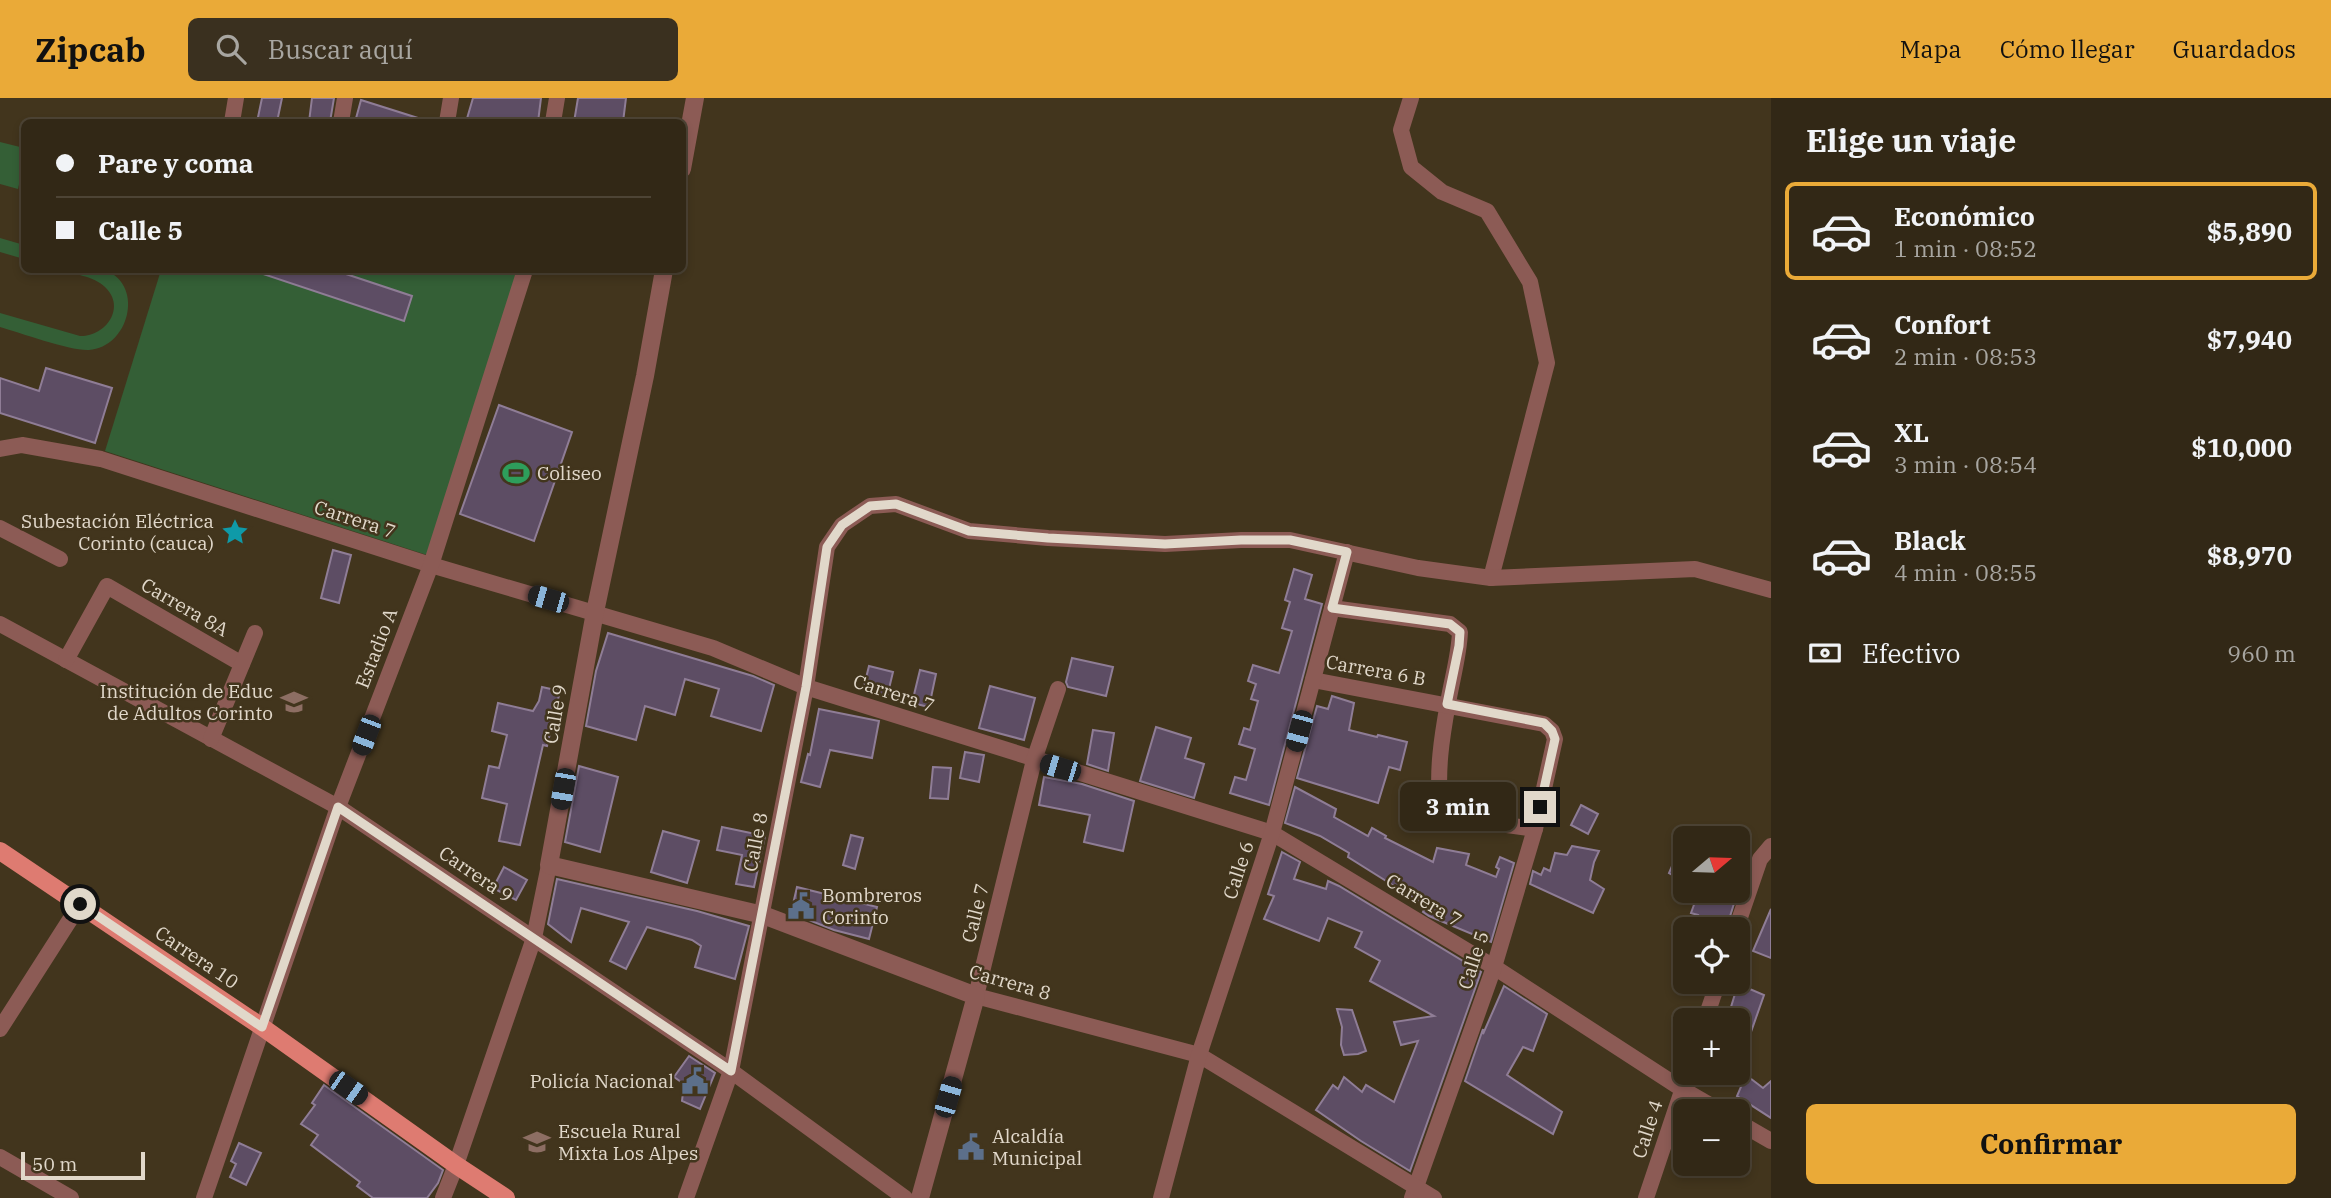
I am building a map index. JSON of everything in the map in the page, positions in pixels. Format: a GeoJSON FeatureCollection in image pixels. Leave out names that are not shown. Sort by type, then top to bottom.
{"type":"FeatureCollection","features":[{"type":"Feature","properties":{"kind":"main road","name":"Carrera 10"},"geometry":{"type":"LineString","coordinates":[[0,851],[262,1027],[506,1198]]}},
{"type":"Feature","properties":{"kind":"street"},"geometry":{"type":"LineString","coordinates":[[232,119],[236,98]]}},
{"type":"Feature","properties":{"kind":"street"},"geometry":{"type":"LineString","coordinates":[[342,119],[345,98]]}},
{"type":"Feature","properties":{"kind":"street"},"geometry":{"type":"LineString","coordinates":[[448,119],[451,98]]}},
{"type":"Feature","properties":{"kind":"street"},"geometry":{"type":"LineString","coordinates":[[554,119],[557,98]]}},
{"type":"Feature","properties":{"kind":"street"},"geometry":{"type":"LineString","coordinates":[[686,147],[695,98]]}},
{"type":"Feature","properties":{"kind":"street"},"geometry":{"type":"LineString","coordinates":[[1410,98],[1401,130],[1411,167],[1442,192],[1487,211],[1530,282],[1547,363],[1491,578]]}},
{"type":"Feature","properties":{"kind":"street","name":"Estadio A"},"geometry":{"type":"LineString","coordinates":[[204,1198],[338,807],[430,565],[524,273]]}},
{"type":"Feature","properties":{"kind":"street","name":"Calle 9"},"geometry":{"type":"LineString","coordinates":[[443,1198],[534,938],[594,612],[645,376],[663,273]]}},
{"type":"Feature","properties":{"kind":"street","name":"Carrera 7"},"geometry":{"type":"LineString","coordinates":[[0,449],[23,445],[101,459],[430,565],[713,648],[806,687],[1272,833],[1494,967],[1699,1099]]}},
{"type":"Feature","properties":{"kind":"street","name":"Calle 8"},"geometry":{"type":"LineString","coordinates":[[685,1198],[731,1071],[806,687],[827,547],[842,525],[870,506],[896,504],[969,531],[1165,544],[1290,540],[1347,552]]}},
{"type":"Feature","properties":{"kind":"street"},"geometry":{"type":"LineString","coordinates":[[0,528],[60,559]]}},
{"type":"Feature","properties":{"kind":"street"},"geometry":{"type":"LineString","coordinates":[[1347,552],[1418,568],[1491,578],[1695,569],[1771,590]]}},
{"type":"Feature","properties":{"kind":"street","name":"Calle 6"},"geometry":{"type":"LineString","coordinates":[[1161,1198],[1199,1055],[1272,833],[1347,552]]}},
{"type":"Feature","properties":{"kind":"street","name":"Carrera 8A"},"geometry":{"type":"LineString","coordinates":[[66,660],[107,586],[242,664]]}},
{"type":"Feature","properties":{"kind":"street"},"geometry":{"type":"LineString","coordinates":[[1332,608],[1450,624],[1460,632],[1447,704],[1438,785],[1441,807],[1456,818],[1535,829]]}},
{"type":"Feature","properties":{"kind":"street","name":"Carrera 9"},"geometry":{"type":"LineString","coordinates":[[0,624],[338,807],[731,1071],[905,1198]]}},
{"type":"Feature","properties":{"kind":"street"},"geometry":{"type":"LineString","coordinates":[[211,739],[255,634]]}},
{"type":"Feature","properties":{"kind":"street","name":"Carrera 6 B"},"geometry":{"type":"LineString","coordinates":[[1313,680],[1544,723],[1552,731]]}},
{"type":"Feature","properties":{"kind":"street","name":"Calle 7"},"geometry":{"type":"LineString","coordinates":[[920,1198],[976,996],[1034,760],[1058,689]]}},
{"type":"Feature","properties":{"kind":"street","name":"Calle 5"},"geometry":{"type":"LineString","coordinates":[[1414,1192],[1494,967],[1535,829],[1555,739],[1552,731]]}},
{"type":"Feature","properties":{"kind":"street"},"geometry":{"type":"LineString","coordinates":[[1740,917],[1760,859],[1771,846]]}},
{"type":"Feature","properties":{"kind":"street","name":"Carrera 8"},"geometry":{"type":"LineString","coordinates":[[549,865],[763,915],[976,996],[1199,1055],[1414,1192],[1434,1198]]}},
{"type":"Feature","properties":{"kind":"street"},"geometry":{"type":"LineString","coordinates":[[0,1029],[80,904]]}},
{"type":"Feature","properties":{"kind":"street","name":"Calle 4"},"geometry":{"type":"LineString","coordinates":[[1646,1198],[1684,1085]]}},
{"type":"Feature","properties":{"kind":"street"},"geometry":{"type":"LineString","coordinates":[[1750,1129],[1771,1141]]}},
{"type":"Feature","properties":{"kind":"street"},"geometry":{"type":"LineString","coordinates":[[0,1157],[71,1198]]}},
{"type":"Feature","properties":{"kind":"green space"},"geometry":{"type":"Polygon","coordinates":[[[0,142],[21,147],[18,189],[0,184],[0,142]]]}},
{"type":"Feature","properties":{"kind":"green space"},"geometry":{"type":"Polygon","coordinates":[[[0,238],[21,244],[21,258],[0,252],[0,238]]]}},
{"type":"Feature","properties":{"kind":"green space"},"geometry":{"type":"Polygon","coordinates":[[[70,273],[110,273],[118,279],[125,290],[128,302],[122,328],[114,339],[103,346],[89,350],[70,348],[0,327],[0,313],[80,336],[98,332],[110,320],[114,304],[105,287],[89,278],[70,273]]]}},
{"type":"Feature","properties":{"kind":"green space"},"geometry":{"type":"Polygon","coordinates":[[[160,273],[518,273],[427,555],[105,451],[160,273]]]}},
{"type":"Feature","properties":{"kind":"building"},"geometry":{"type":"Polygon","coordinates":[[[262,98],[282,98],[278,119],[258,119],[262,98]]]}},
{"type":"Feature","properties":{"kind":"building"},"geometry":{"type":"Polygon","coordinates":[[[312,98],[334,98],[330,119],[309,119],[312,98]]]}},
{"type":"Feature","properties":{"kind":"building"},"geometry":{"type":"Polygon","coordinates":[[[473,98],[541,98],[538,119],[467,119],[473,98]]]}},
{"type":"Feature","properties":{"kind":"building"},"geometry":{"type":"Polygon","coordinates":[[[578,98],[626,98],[623,119],[574,119],[578,98]]]}},
{"type":"Feature","properties":{"kind":"building"},"geometry":{"type":"Polygon","coordinates":[[[361,100],[421,119],[356,119],[361,100]]]}},
{"type":"Feature","properties":{"kind":"building"},"geometry":{"type":"Polygon","coordinates":[[[260,273],[343,273],[412,296],[404,321],[260,273]]]}},
{"type":"Feature","properties":{"kind":"building"},"geometry":{"type":"Polygon","coordinates":[[[46,368],[112,388],[95,443],[0,413],[0,378],[39,391],[46,368]]]}},
{"type":"Feature","properties":{"kind":"building","name":"Coliseo"},"geometry":{"type":"Polygon","coordinates":[[[499,405],[572,432],[534,541],[460,514],[499,405]]]}},
{"type":"Feature","properties":{"kind":"building"},"geometry":{"type":"Polygon","coordinates":[[[333,550],[351,555],[339,603],[321,598],[333,550]]]}},
{"type":"Feature","properties":{"kind":"building"},"geometry":{"type":"Polygon","coordinates":[[[1294,569],[1312,575],[1305,599],[1322,604],[1269,805],[1230,793],[1235,777],[1246,780],[1255,749],[1239,744],[1244,728],[1250,730],[1258,701],[1251,699],[1256,684],[1248,681],[1253,665],[1279,673],[1292,631],[1282,628],[1290,602],[1285,600],[1294,569]]]}},
{"type":"Feature","properties":{"kind":"building"},"geometry":{"type":"Polygon","coordinates":[[[608,633],[753,676],[774,685],[761,731],[711,716],[719,689],[685,679],[675,715],[645,706],[636,740],[586,726],[596,671],[608,633]]]}},
{"type":"Feature","properties":{"kind":"building"},"geometry":{"type":"Polygon","coordinates":[[[1072,658],[1113,667],[1106,696],[1068,687],[1066,682],[1072,658]]]}},
{"type":"Feature","properties":{"kind":"building"},"geometry":{"type":"Polygon","coordinates":[[[869,666],[893,672],[887,697],[863,690],[869,666]]]}},
{"type":"Feature","properties":{"kind":"building"},"geometry":{"type":"Polygon","coordinates":[[[920,670],[936,674],[929,707],[912,703],[920,670]]]}},
{"type":"Feature","properties":{"kind":"building"},"geometry":{"type":"Polygon","coordinates":[[[990,686],[1035,698],[1024,740],[979,728],[990,686]]]}},
{"type":"Feature","properties":{"kind":"building"},"geometry":{"type":"Polygon","coordinates":[[[542,687],[560,691],[547,746],[543,745],[520,845],[499,841],[507,804],[482,798],[489,766],[499,768],[507,735],[492,731],[498,703],[533,711],[539,701],[542,687]]]}},
{"type":"Feature","properties":{"kind":"building"},"geometry":{"type":"Polygon","coordinates":[[[1332,696],[1354,703],[1349,730],[1407,742],[1400,770],[1389,767],[1378,803],[1297,778],[1317,706],[1328,709],[1332,696]]]}},
{"type":"Feature","properties":{"kind":"building"},"geometry":{"type":"Polygon","coordinates":[[[819,709],[879,721],[872,758],[830,750],[820,787],[801,782],[808,754],[810,755],[819,709]]]}},
{"type":"Feature","properties":{"kind":"building"},"geometry":{"type":"Polygon","coordinates":[[[1156,727],[1191,738],[1185,758],[1204,764],[1194,798],[1140,781],[1156,727]]]}},
{"type":"Feature","properties":{"kind":"building"},"geometry":{"type":"Polygon","coordinates":[[[1093,730],[1114,733],[1108,771],[1087,764],[1093,730]]]}},
{"type":"Feature","properties":{"kind":"building"},"geometry":{"type":"Polygon","coordinates":[[[965,752],[984,755],[979,782],[960,778],[965,752]]]}},
{"type":"Feature","properties":{"kind":"building"},"geometry":{"type":"Polygon","coordinates":[[[579,766],[618,777],[600,852],[565,842],[579,766]]]}},
{"type":"Feature","properties":{"kind":"building"},"geometry":{"type":"Polygon","coordinates":[[[933,767],[951,768],[948,799],[930,798],[933,767]]]}},
{"type":"Feature","properties":{"kind":"building"},"geometry":{"type":"Polygon","coordinates":[[[1044,777],[1082,784],[1134,801],[1123,851],[1084,842],[1090,815],[1039,805],[1044,777]]]}},
{"type":"Feature","properties":{"kind":"building"},"geometry":{"type":"Polygon","coordinates":[[[1295,787],[1336,809],[1334,817],[1368,836],[1372,828],[1386,836],[1385,838],[1433,862],[1437,848],[1469,854],[1466,865],[1496,877],[1500,857],[1514,863],[1491,942],[1429,916],[1423,912],[1426,906],[1348,857],[1349,853],[1320,836],[1285,823],[1295,787]]]}},
{"type":"Feature","properties":{"kind":"building"},"geometry":{"type":"Polygon","coordinates":[[[1581,805],[1598,814],[1588,834],[1571,825],[1581,805]]]}},
{"type":"Feature","properties":{"kind":"building"},"geometry":{"type":"Polygon","coordinates":[[[722,827],[765,836],[754,887],[736,884],[742,855],[717,850],[722,827]]]}},
{"type":"Feature","properties":{"kind":"building"},"geometry":{"type":"Polygon","coordinates":[[[663,831],[699,841],[687,883],[651,872],[663,831]]]}},
{"type":"Feature","properties":{"kind":"building"},"geometry":{"type":"Polygon","coordinates":[[[851,835],[863,838],[855,869],[843,865],[851,835]]]}},
{"type":"Feature","properties":{"kind":"building"},"geometry":{"type":"Polygon","coordinates":[[[1572,846],[1599,851],[1590,880],[1604,889],[1593,913],[1530,884],[1533,871],[1541,875],[1544,868],[1550,871],[1555,853],[1567,855],[1572,846]]]}},
{"type":"Feature","properties":{"kind":"building"},"geometry":{"type":"Polygon","coordinates":[[[1282,852],[1300,862],[1294,879],[1326,889],[1328,881],[1339,886],[1481,972],[1410,1171],[1316,1110],[1333,1085],[1338,1089],[1344,1077],[1362,1092],[1366,1085],[1394,1102],[1418,1041],[1401,1045],[1394,1022],[1434,1016],[1370,981],[1380,961],[1355,947],[1362,932],[1328,918],[1319,941],[1264,919],[1274,896],[1268,894],[1282,852]]]}},
{"type":"Feature","properties":{"kind":"building"},"geometry":{"type":"Polygon","coordinates":[[[504,867],[527,880],[516,900],[493,888],[504,867]]]}},
{"type":"Feature","properties":{"kind":"building"},"geometry":{"type":"Polygon","coordinates":[[[557,879],[697,911],[749,926],[735,979],[695,967],[701,946],[692,940],[647,927],[626,969],[610,961],[629,922],[581,908],[571,942],[548,924],[557,879]]]}},
{"type":"Feature","properties":{"kind":"building"},"geometry":{"type":"Polygon","coordinates":[[[797,887],[877,907],[869,939],[834,930],[791,913],[797,887]]]}},
{"type":"Feature","properties":{"kind":"building"},"geometry":{"type":"Polygon","coordinates":[[[1695,903],[1734,903],[1730,917],[1697,917],[1691,913],[1695,903]]]}},
{"type":"Feature","properties":{"kind":"building"},"geometry":{"type":"Polygon","coordinates":[[[1771,909],[1771,958],[1753,951],[1771,909]]]}},
{"type":"Feature","properties":{"kind":"building"},"geometry":{"type":"Polygon","coordinates":[[[1504,986],[1547,1014],[1533,1051],[1523,1047],[1507,1075],[1562,1112],[1553,1134],[1465,1081],[1483,1029],[1483,1034],[1504,986]]]}},
{"type":"Feature","properties":{"kind":"building"},"geometry":{"type":"Polygon","coordinates":[[[1750,989],[1764,995],[1750,1035],[1750,1008],[1731,1008],[1735,994],[1750,994],[1750,989]]]}},
{"type":"Feature","properties":{"kind":"building"},"geometry":{"type":"Polygon","coordinates":[[[1337,1009],[1352,1010],[1366,1051],[1344,1055],[1341,1045],[1342,1027],[1337,1009]]]}},
{"type":"Feature","properties":{"kind":"building","name":"Policía Nacional"},"geometry":{"type":"Polygon","coordinates":[[[689,1056],[715,1073],[700,1109],[682,1101],[684,1084],[674,1077],[689,1056]]]}},
{"type":"Feature","properties":{"kind":"building"},"geometry":{"type":"Polygon","coordinates":[[[1750,1078],[1763,1088],[1771,1081],[1771,1118],[1750,1104],[1750,1099],[1737,1096],[1742,1085],[1750,1085],[1750,1078]]]}},
{"type":"Feature","properties":{"kind":"building"},"geometry":{"type":"Polygon","coordinates":[[[324,1085],[443,1170],[438,1183],[427,1198],[373,1198],[357,1186],[360,1182],[311,1145],[318,1135],[301,1124],[315,1105],[312,1103],[324,1085]]]}},
{"type":"Feature","properties":{"kind":"building"},"geometry":{"type":"Polygon","coordinates":[[[239,1143],[261,1153],[246,1185],[230,1177],[236,1164],[231,1161],[239,1143]]]}},
{"type":"Feature","properties":{"kind":"place","name":"Coliseo"},"geometry":{"type":"Point","coordinates":[516,473]}},
{"type":"Feature","properties":{"kind":"place","name":"Subestación Eléctrica Corinto (cauca)"},"geometry":{"type":"Point","coordinates":[235,532]}},
{"type":"Feature","properties":{"kind":"place","name":"Institución de Educ de Adultos Corinto"},"geometry":{"type":"Point","coordinates":[294,702]}},
{"type":"Feature","properties":{"kind":"place","name":"Bombreros Corinto"},"geometry":{"type":"Point","coordinates":[801,906]}},
{"type":"Feature","properties":{"kind":"place","name":"Policía Nacional"},"geometry":{"type":"Point","coordinates":[695,1081]}},
{"type":"Feature","properties":{"kind":"place","name":"Escuela Rural Mixta Los Alpes"},"geometry":{"type":"Point","coordinates":[537,1142]}},
{"type":"Feature","properties":{"kind":"place","name":"Alcaldía Municipal"},"geometry":{"type":"Point","coordinates":[971,1147]}},
{"type":"Feature","properties":{"kind":"route"},"geometry":{"type":"LineString","coordinates":[[80,904],[262,1027],[338,807],[731,1071],[806,687],[827,547],[842,525],[870,506],[896,504],[969,531],[1165,544],[1290,540],[1347,552],[1332,608],[1450,624],[1460,632],[1447,704],[1544,723],[1552,731],[1555,739],[1540,807]]}}]}
